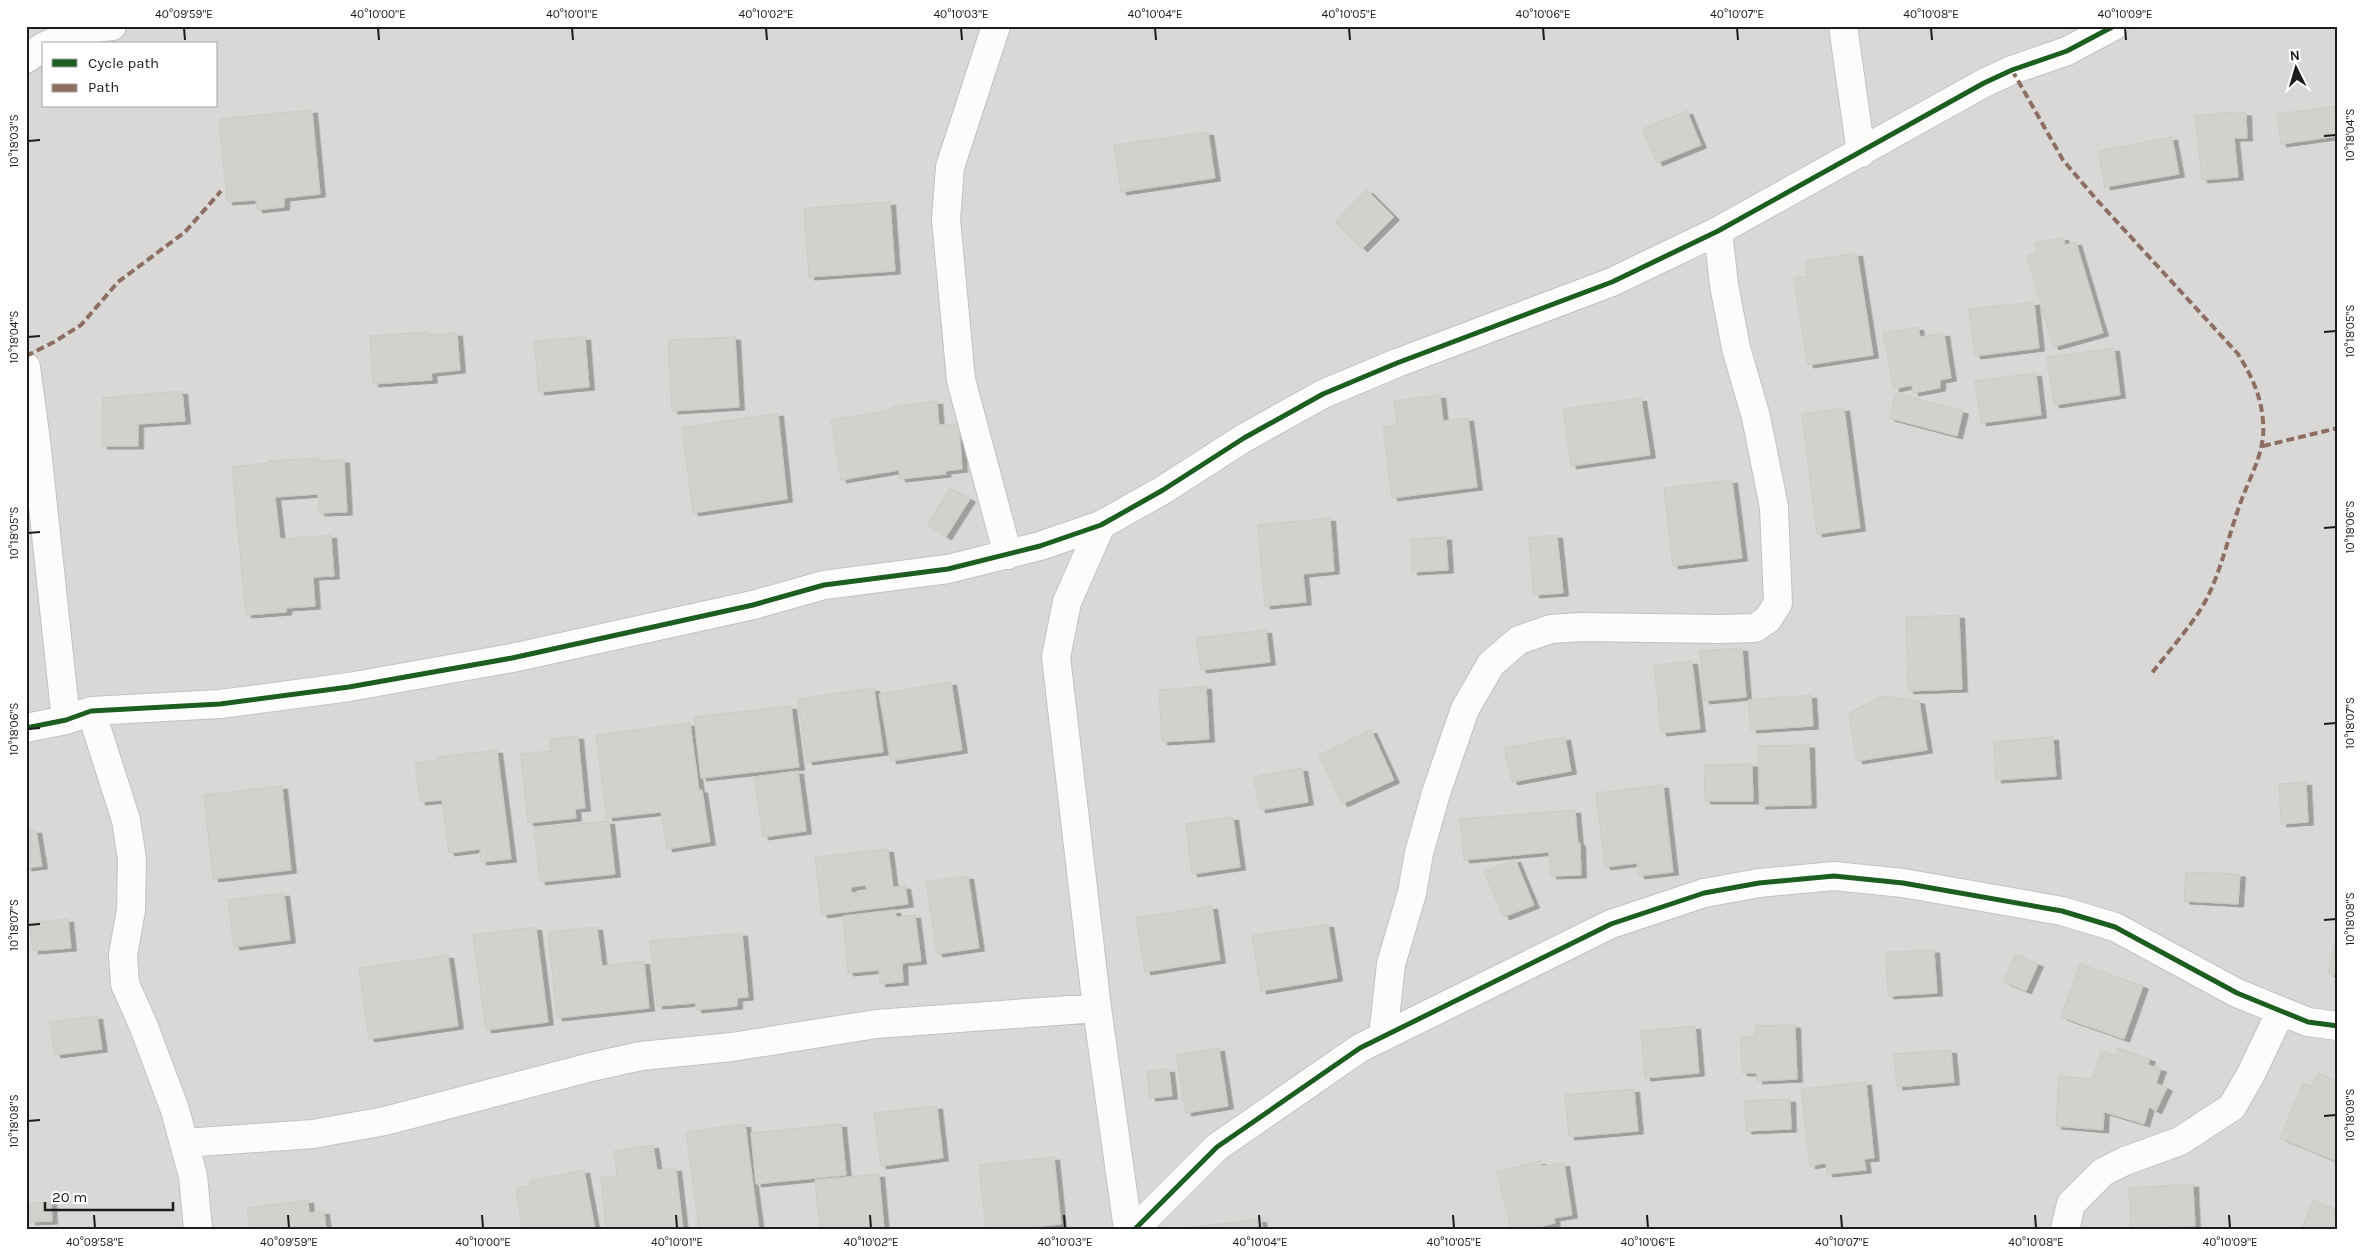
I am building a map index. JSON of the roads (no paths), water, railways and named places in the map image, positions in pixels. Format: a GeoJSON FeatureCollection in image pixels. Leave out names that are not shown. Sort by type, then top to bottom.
{"type":"FeatureCollection","features":[{"type":"Feature","properties":{"kind":"street"},"geometry":{"type":"LineString","coordinates":[[54,42],[86,29],[112,26]]}},
{"type":"Feature","properties":{"kind":"street"},"geometry":{"type":"LineString","coordinates":[[996,26],[950,168],[946,219],[961,380],[1008,555]]}},
{"type":"Feature","properties":{"kind":"street"},"geometry":{"type":"LineString","coordinates":[[1843,26],[1861,153]]}},
{"type":"Feature","properties":{"kind":"street"},"geometry":{"type":"LineString","coordinates":[[26,728],[79,715],[220,704],[358,685],[512,658],[753,605],[824,585],[948,569],[1008,555],[1101,525],[1163,490],[1244,438],[1323,394],[1396,363],[1612,282],[1718,231],[1984,83],[2012,70],[2067,51],[2114,26]]}},
{"type":"Feature","properties":{"kind":"street"},"geometry":{"type":"LineString","coordinates":[[26,59],[42,47]]}},
{"type":"Feature","properties":{"kind":"street"},"geometry":{"type":"LineString","coordinates":[[1383,1037],[1391,964],[1412,893],[1419,853],[1436,793],[1465,709],[1491,664],[1519,640],[1551,629],[1581,627],[1754,628],[1768,619],[1778,603],[1774,507],[1756,417],[1736,348],[1724,285],[1718,231]]}},
{"type":"Feature","properties":{"kind":"street"},"geometry":{"type":"LineString","coordinates":[[26,367],[79,715],[126,820],[132,859],[131,910],[123,955],[125,984],[144,1027],[175,1110],[193,1176],[198,1229]]}},
{"type":"Feature","properties":{"kind":"street"},"geometry":{"type":"LineString","coordinates":[[1101,525],[1067,602],[1056,657],[1097,1008],[1128,1229]]}},
{"type":"Feature","properties":{"kind":"street"},"geometry":{"type":"LineString","coordinates":[[1135,1229],[1217,1147],[1360,1048],[1611,924],[1704,893],[1759,883],[1834,876],[1903,883],[2062,911],[2116,927],[2237,993],[2308,1022],[2338,1026]]}},
{"type":"Feature","properties":{"kind":"street"},"geometry":{"type":"LineString","coordinates":[[184,1143],[313,1134],[384,1121],[591,1067],[641,1056],[732,1047],[876,1024],[1097,1008]]}},
{"type":"Feature","properties":{"kind":"street"},"geometry":{"type":"LineString","coordinates":[[2065,1229],[2071,1204],[2103,1172],[2125,1161],[2180,1141],[2232,1107],[2251,1074],[2281,1011]]}}]}
